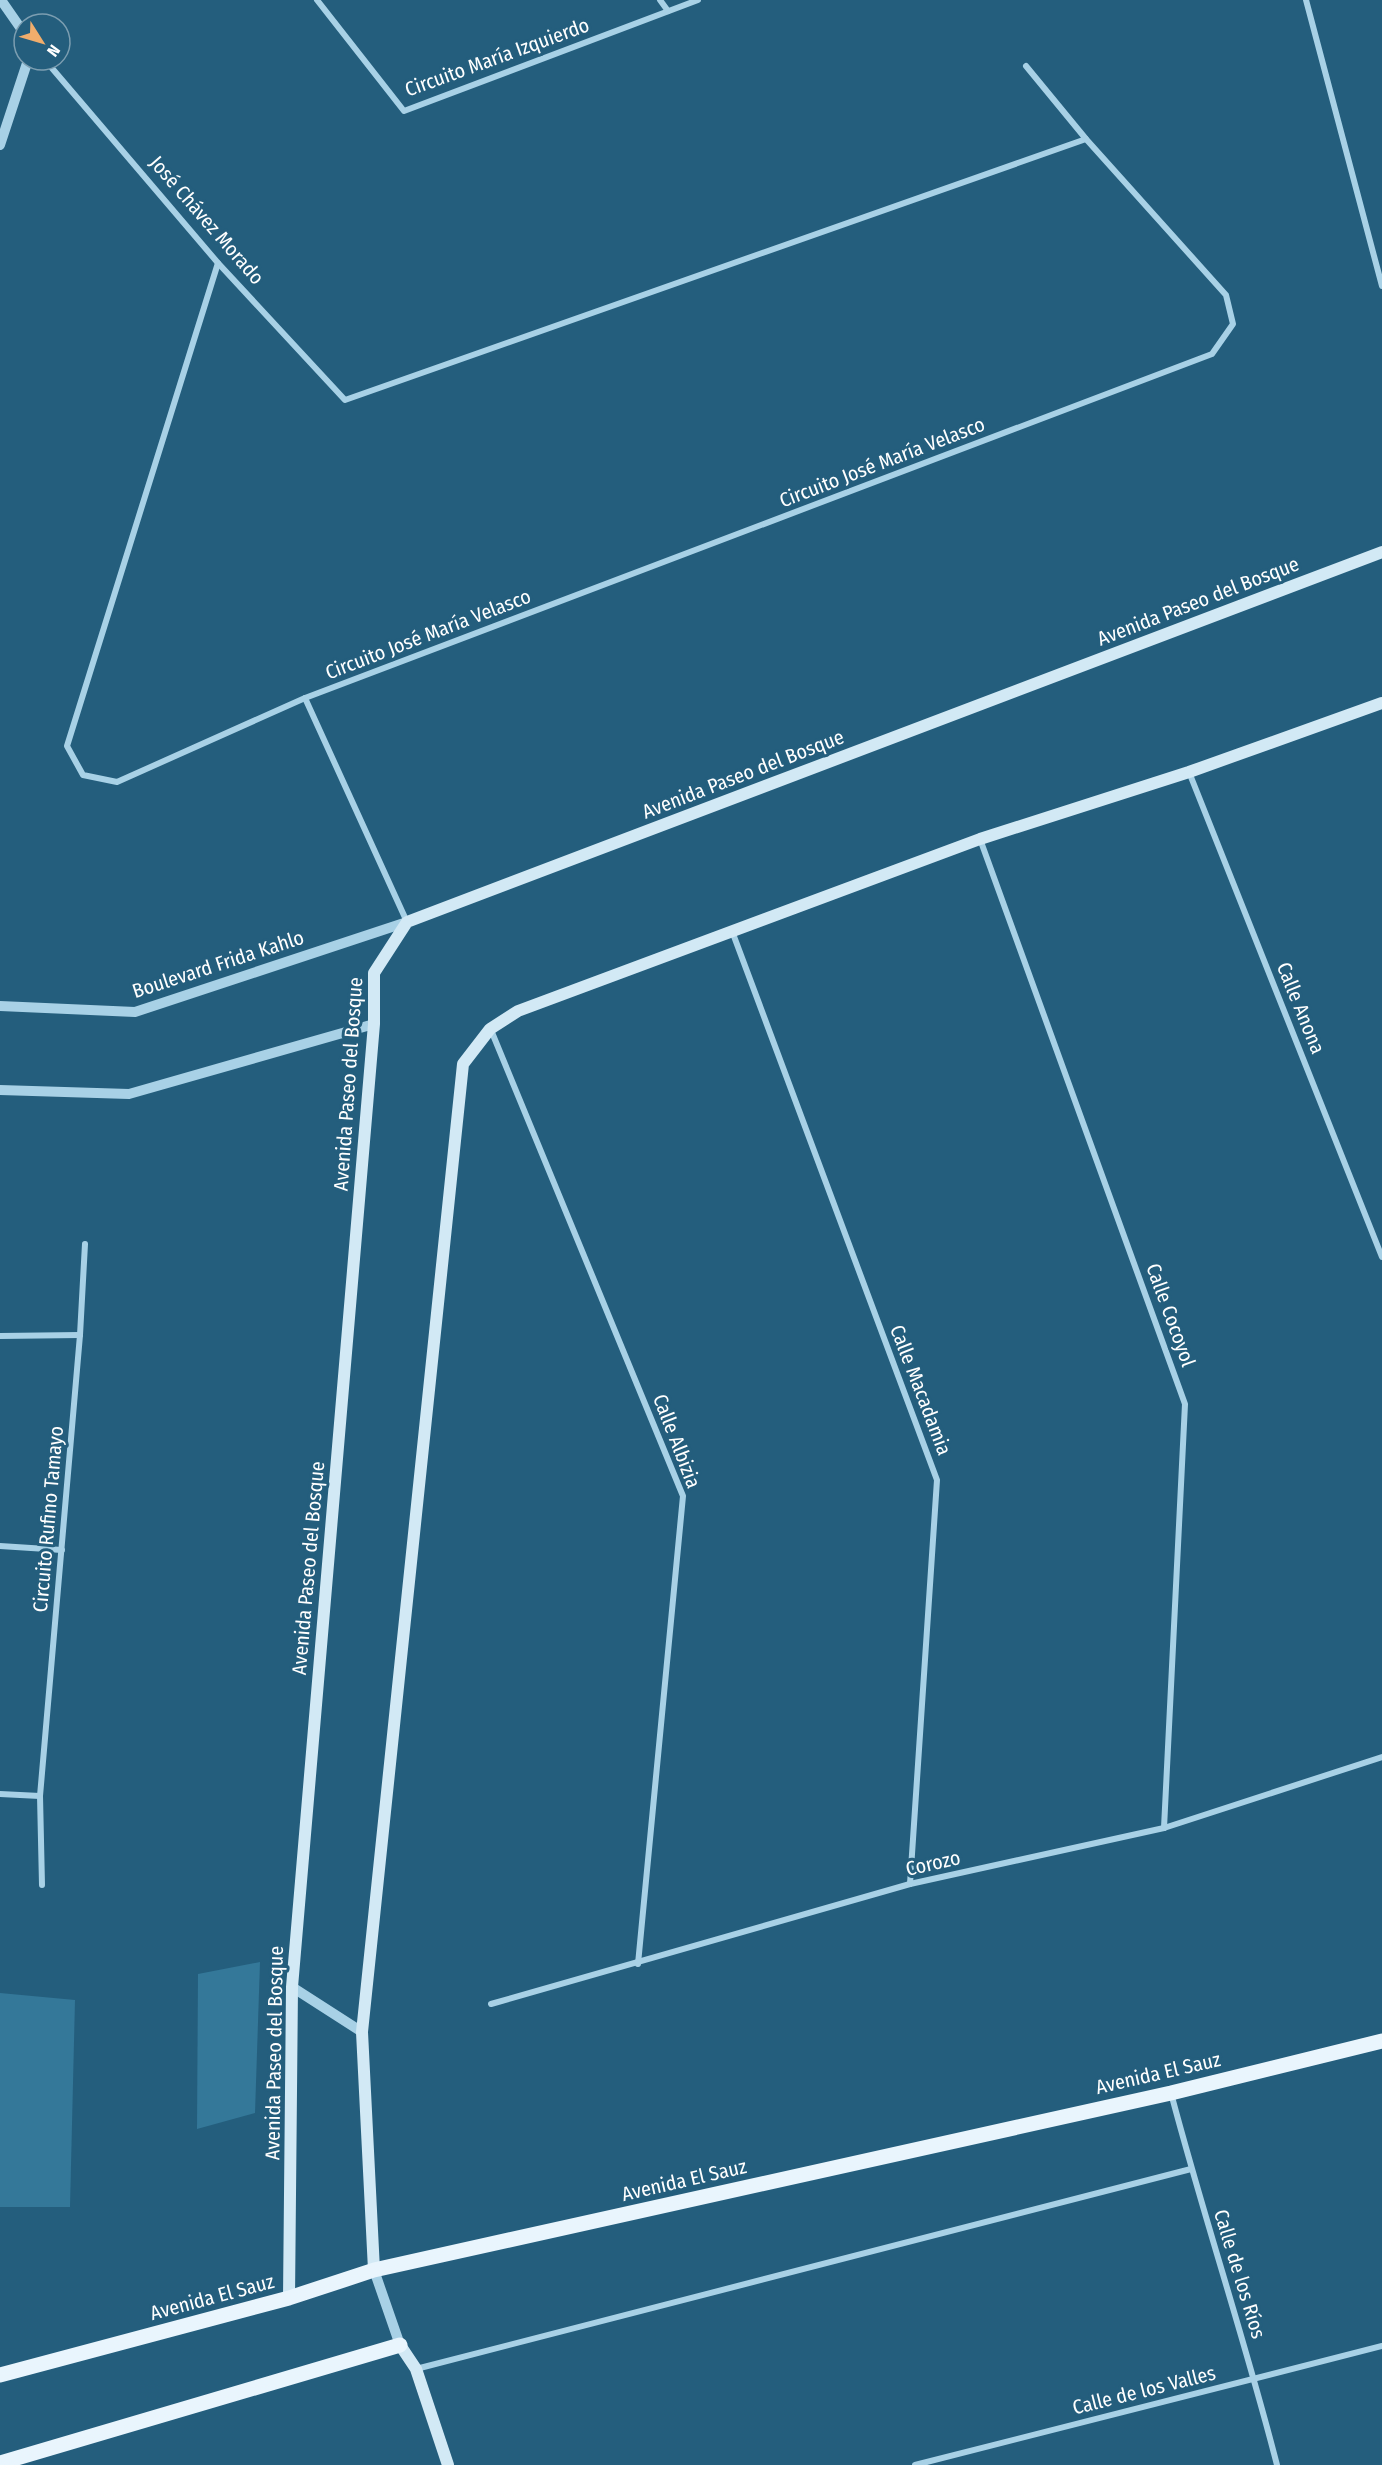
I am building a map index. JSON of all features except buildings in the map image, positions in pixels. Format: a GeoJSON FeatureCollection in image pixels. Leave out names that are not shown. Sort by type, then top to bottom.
{"type":"FeatureCollection","features":[{"type":"Feature","properties":{"kind":"main road","name":"Avenida Paseo del Bosque"},"geometry":{"type":"LineString","coordinates":[[290,2298],[292,1987],[374,1024],[374,973],[406,922],[1382,552]]}},
{"type":"Feature","properties":{"kind":"main road"},"geometry":{"type":"LineString","coordinates":[[374,2270],[362,2032],[463,1064],[490,1029],[518,1011],[980,839],[1188,772],[1382,703]]}},
{"type":"Feature","properties":{"kind":"main road","name":"Avenida El Sauz"},"geometry":{"type":"LineString","coordinates":[[0,2375],[290,2298],[374,2270],[1171,2093],[1382,2041]]}},
{"type":"Feature","properties":{"kind":"main road"},"geometry":{"type":"LineString","coordinates":[[0,2463],[400,2345],[416,2369],[448,2465]]}},
{"type":"Feature","properties":{"kind":"street"},"geometry":{"type":"LineString","coordinates":[[1,0],[12,16]]}},
{"type":"Feature","properties":{"kind":"street","name":"Circuito María Izquierdo"},"geometry":{"type":"LineString","coordinates":[[317,0],[404,111],[698,0]]}},
{"type":"Feature","properties":{"kind":"street"},"geometry":{"type":"LineString","coordinates":[[660,0],[668,11]]}},
{"type":"Feature","properties":{"kind":"street"},"geometry":{"type":"LineString","coordinates":[[1306,0],[1382,286]]}},
{"type":"Feature","properties":{"kind":"street","name":"Circuito José María Velasco"},"geometry":{"type":"LineString","coordinates":[[218,263],[67,746],[83,775],[117,782],[305,698],[1212,354],[1233,324],[1226,295],[1086,139],[1026,66]]}},
{"type":"Feature","properties":{"kind":"street"},"geometry":{"type":"LineString","coordinates":[[0,145],[24,72]]}},
{"type":"Feature","properties":{"kind":"street","name":"José Chávez Morado"},"geometry":{"type":"LineString","coordinates":[[55,72],[218,263],[345,400],[1086,139]]}},
{"type":"Feature","properties":{"kind":"street","name":"Circuito José María Velasco"},"geometry":{"type":"LineString","coordinates":[[305,698],[406,922]]}},
{"type":"Feature","properties":{"kind":"street","name":"Calle Anona"},"geometry":{"type":"LineString","coordinates":[[1188,772],[1382,1257]]}},
{"type":"Feature","properties":{"kind":"street","name":"Calle Cocoyol"},"geometry":{"type":"LineString","coordinates":[[980,839],[1185,1404],[1164,1828]]}},
{"type":"Feature","properties":{"kind":"street","name":"Boulevard Frida Kahlo"},"geometry":{"type":"LineString","coordinates":[[0,1006],[135,1012],[406,922]]}},
{"type":"Feature","properties":{"kind":"street","name":"Calle Macadamia"},"geometry":{"type":"LineString","coordinates":[[732,931],[937,1480],[910,1884]]}},
{"type":"Feature","properties":{"kind":"street"},"geometry":{"type":"LineString","coordinates":[[0,1090],[129,1094],[374,1024]]}},
{"type":"Feature","properties":{"kind":"street","name":"Calle Albizia"},"geometry":{"type":"LineString","coordinates":[[490,1029],[683,1496],[638,1964]]}},
{"type":"Feature","properties":{"kind":"street","name":"Circuito Rufino Tamayo"},"geometry":{"type":"LineString","coordinates":[[42,1885],[40,1796],[80,1335],[85,1244]]}},
{"type":"Feature","properties":{"kind":"street"},"geometry":{"type":"LineString","coordinates":[[0,1336],[80,1335]]}},
{"type":"Feature","properties":{"kind":"street"},"geometry":{"type":"LineString","coordinates":[[0,1546],[62,1550]]}},
{"type":"Feature","properties":{"kind":"street","name":"Corozo"},"geometry":{"type":"LineString","coordinates":[[491,2004],[638,1964],[910,1884],[1164,1828],[1382,1757]]}},
{"type":"Feature","properties":{"kind":"street"},"geometry":{"type":"LineString","coordinates":[[0,1794],[40,1796]]}},
{"type":"Feature","properties":{"kind":"street"},"geometry":{"type":"LineString","coordinates":[[292,1987],[362,2032]]}},
{"type":"Feature","properties":{"kind":"street","name":"Calle de los Ríos"},"geometry":{"type":"LineString","coordinates":[[1171,2093],[1191,2169],[1255,2379],[1277,2465]]}},
{"type":"Feature","properties":{"kind":"street"},"geometry":{"type":"LineString","coordinates":[[416,2369],[1191,2169]]}},
{"type":"Feature","properties":{"kind":"street"},"geometry":{"type":"LineString","coordinates":[[374,2270],[400,2345]]}},
{"type":"Feature","properties":{"kind":"street","name":"Calle de los Valles"},"geometry":{"type":"LineString","coordinates":[[915,2465],[1382,2346]]}},
{"type":"Feature","properties":{"kind":"shaded area"},"geometry":{"type":"Polygon","coordinates":[[[260,1962],[255,2113],[197,2129],[198,1974],[260,1962]]]}},
{"type":"Feature","properties":{"kind":"shaded area"},"geometry":{"type":"Polygon","coordinates":[[[0,1993],[75,2000],[70,2207],[0,2207],[0,1993]]]}}]}
